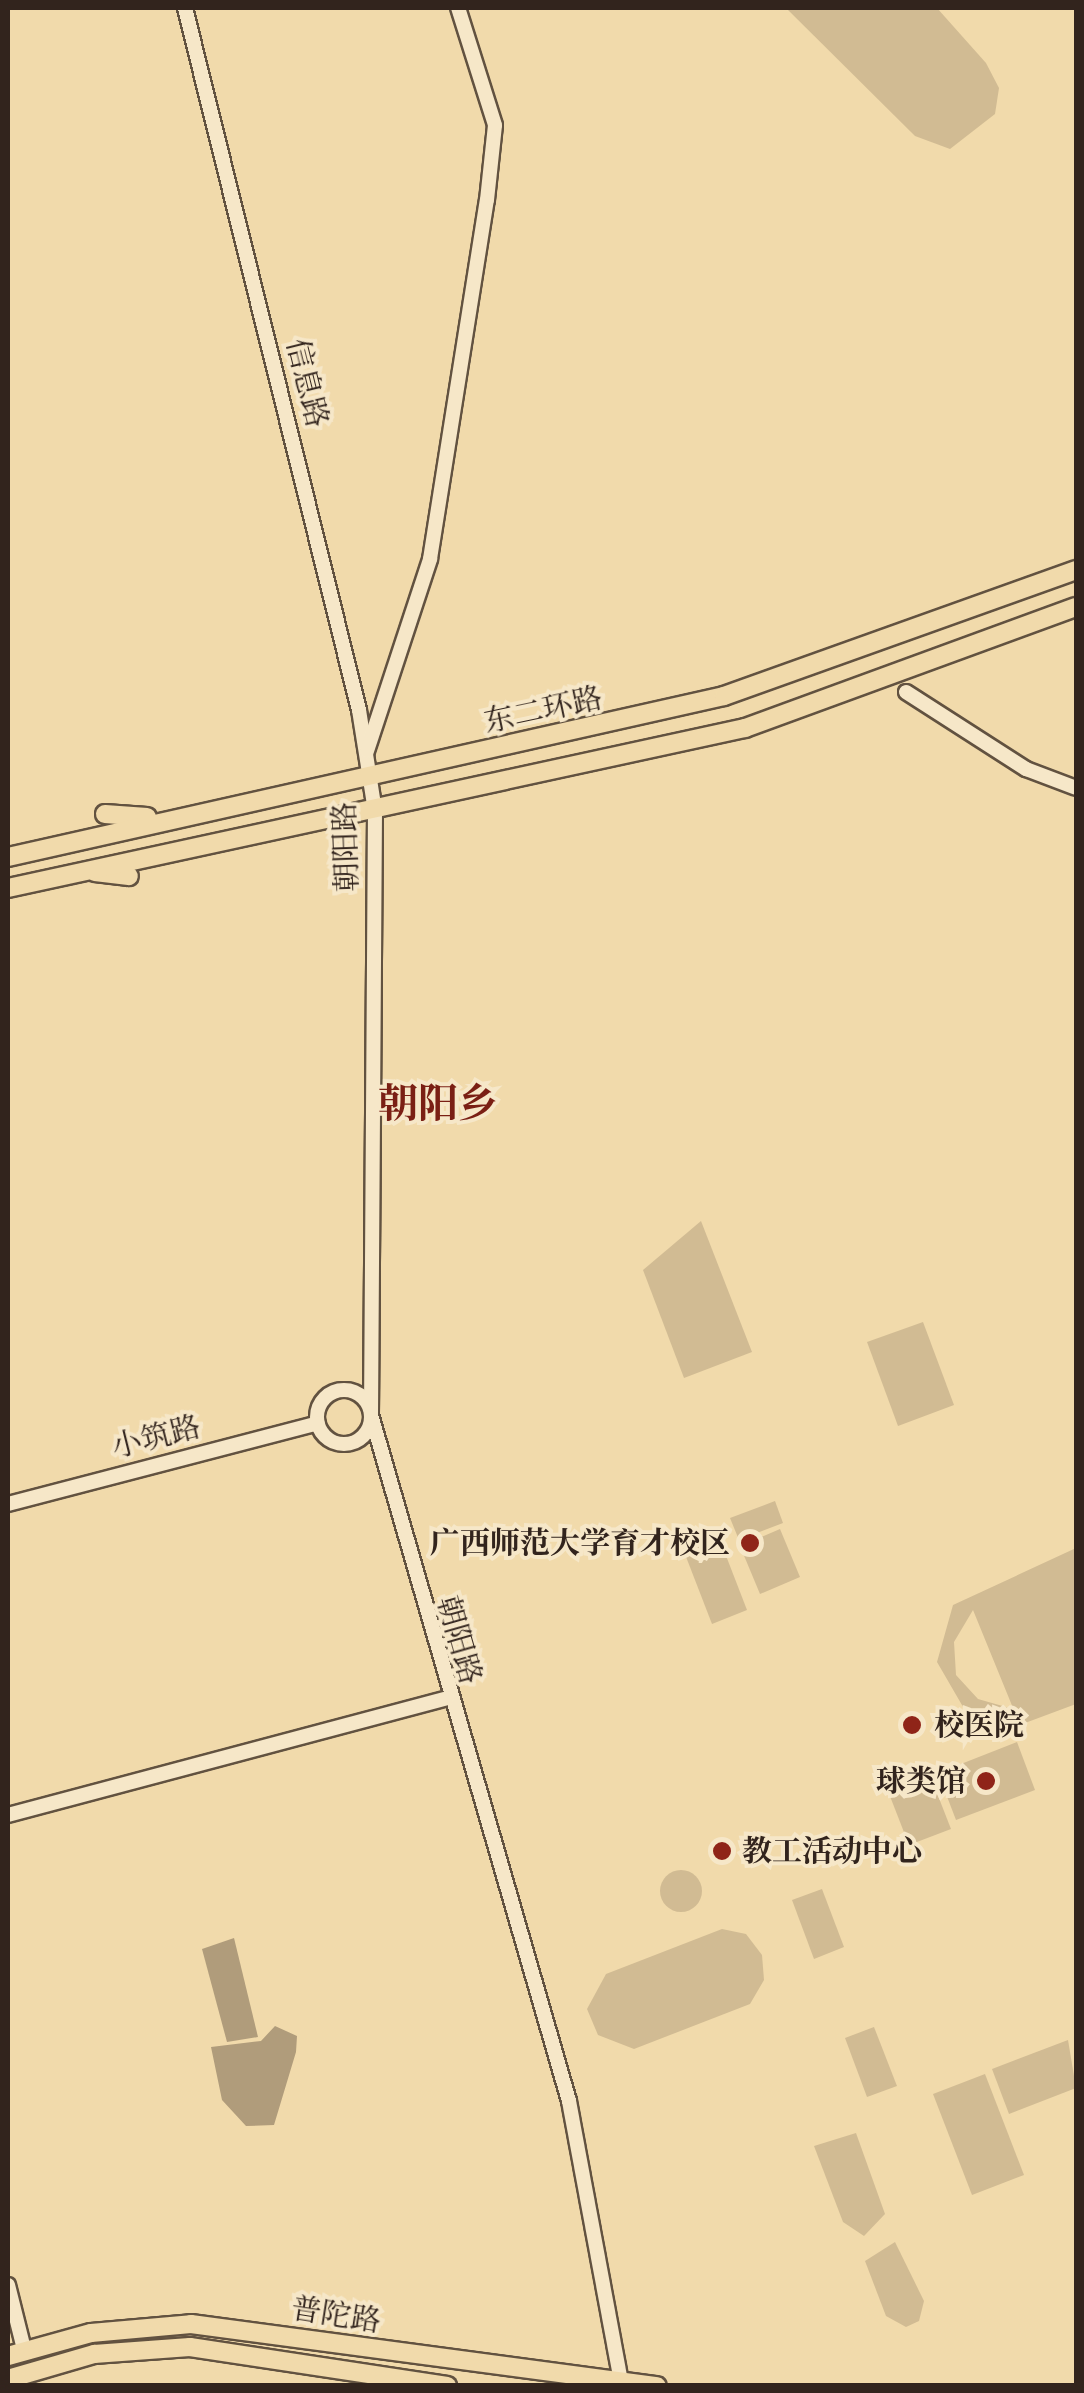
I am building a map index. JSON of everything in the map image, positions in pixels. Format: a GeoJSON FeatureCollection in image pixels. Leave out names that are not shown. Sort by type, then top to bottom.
{"type":"FeatureCollection","features":[{"type":"Feature","properties":{"kind":"main road","name":"东二环路"},"geometry":{"type":"LineString","coordinates":[[8,857],[724,696],[1076,570]]}},
{"type":"Feature","properties":{"kind":"main road"},"geometry":{"type":"LineString","coordinates":[[8,888],[74,870],[375,811],[745,728],[1076,607]]}},
{"type":"Feature","properties":{"kind":"main road"},"geometry":{"type":"LineString","coordinates":[[105,814],[168,818]]}},
{"type":"Feature","properties":{"kind":"main road"},"geometry":{"type":"LineString","coordinates":[[74,870],[129,876]]}},
{"type":"Feature","properties":{"kind":"main road","name":"普陀路"},"geometry":{"type":"LineString","coordinates":[[16,2352],[191,2324],[657,2386]]}},
{"type":"Feature","properties":{"kind":"main road","name":"普陀路"},"geometry":{"type":"LineString","coordinates":[[8,2379],[94,2354],[190,2348],[447,2386]]}},
{"type":"Feature","properties":{"kind":"street","name":"信息路"},"geometry":{"type":"LineString","coordinates":[[185,8],[369,774]]}},
{"type":"Feature","properties":{"kind":"street"},"geometry":{"type":"LineString","coordinates":[[366,752],[430,559],[487,200],[494,125],[458,8]]}},
{"type":"Feature","properties":{"kind":"street"},"geometry":{"type":"LineString","coordinates":[[906,692],[1026,770],[1076,788]]}},
{"type":"Feature","properties":{"kind":"street","name":"朝阳路"},"geometry":{"type":"LineString","coordinates":[[369,774],[375,811],[371,1415],[447,1698],[569,2101],[622,2383]]}},
{"type":"Feature","properties":{"kind":"street"},"geometry":{"type":"LineString","coordinates":[[340,1391],[357,1394],[371,1415],[353,1443],[328,1438],[318,1423],[320,1406],[340,1391]]}},
{"type":"Feature","properties":{"kind":"street","name":"小筑路"},"geometry":{"type":"LineString","coordinates":[[8,1504],[318,1423]]}},
{"type":"Feature","properties":{"kind":"street"},"geometry":{"type":"LineString","coordinates":[[8,1815],[447,1698]]}},
{"type":"Feature","properties":{"kind":"street"},"geometry":{"type":"LineString","coordinates":[[8,2285],[16,2352]]}},
{"type":"Feature","properties":{"kind":"shaded area"},"geometry":{"type":"Polygon","coordinates":[[[786,8],[937,8],[986,63],[999,88],[995,114],[950,149],[915,136],[786,8]]]}},
{"type":"Feature","properties":{"kind":"shaded area"},"geometry":{"type":"Polygon","coordinates":[[[701,1221],[752,1352],[684,1378],[643,1270],[701,1221]]]}},
{"type":"Feature","properties":{"kind":"shaded area"},"geometry":{"type":"Polygon","coordinates":[[[923,1322],[954,1405],[898,1426],[867,1342],[923,1322]]]}},
{"type":"Feature","properties":{"kind":"shaded area"},"geometry":{"type":"Polygon","coordinates":[[[775,1501],[783,1523],[739,1540],[730,1518],[775,1501]]]}},
{"type":"Feature","properties":{"kind":"shaded area"},"geometry":{"type":"Polygon","coordinates":[[[780,1529],[800,1577],[760,1594],[740,1546],[780,1529]]]}},
{"type":"Feature","properties":{"kind":"shaded area"},"geometry":{"type":"Polygon","coordinates":[[[718,1535],[747,1610],[712,1624],[683,1549],[718,1535]]]}},
{"type":"Feature","properties":{"kind":"shaded area"},"geometry":{"type":"Polygon","coordinates":[[[1076,1548],[1076,1704],[1017,1726],[966,1712],[937,1662],[953,1605],[1076,1548]],[[973,1610],[954,1642],[956,1675],[978,1699],[1013,1709],[973,1610]]]}},
{"type":"Feature","properties":{"kind":"shaded area","name":"球类馆"},"geometry":{"type":"Polygon","coordinates":[[[1017,1742],[1035,1790],[956,1820],[938,1773],[1017,1742]]]}},
{"type":"Feature","properties":{"kind":"shaded area"},"geometry":{"type":"Polygon","coordinates":[[[928,1770],[951,1829],[909,1845],[886,1786],[928,1770]]]}},
{"type":"Feature","properties":{"kind":"shaded area"},"geometry":{"type":"Polygon","coordinates":[[[681,1870],[696,1876],[702,1891],[696,1906],[681,1912],[666,1906],[660,1891],[666,1876],[681,1870]]]}},
{"type":"Feature","properties":{"kind":"shaded area"},"geometry":{"type":"Polygon","coordinates":[[[822,1889],[844,1947],[814,1959],[792,1900],[822,1889]]]}},
{"type":"Feature","properties":{"kind":"shaded area"},"geometry":{"type":"Polygon","coordinates":[[[722,1929],[746,1934],[762,1955],[764,1980],[750,2004],[634,2049],[598,2035],[587,2009],[606,1974],[722,1929]]]}},
{"type":"Feature","properties":{"kind":"shaded area"},"geometry":{"type":"Polygon","coordinates":[[[234,1938],[258,2037],[227,2042],[202,1949],[234,1938]]]}},
{"type":"Feature","properties":{"kind":"shaded area"},"geometry":{"type":"Polygon","coordinates":[[[275,2026],[297,2036],[296,2052],[274,2125],[246,2126],[222,2100],[211,2047],[261,2041],[275,2026]]]}},
{"type":"Feature","properties":{"kind":"shaded area"},"geometry":{"type":"Polygon","coordinates":[[[874,2027],[897,2086],[867,2097],[845,2038],[874,2027]]]}},
{"type":"Feature","properties":{"kind":"shaded area"},"geometry":{"type":"Polygon","coordinates":[[[1068,2040],[1076,2088],[1009,2114],[992,2069],[1068,2040]]]}},
{"type":"Feature","properties":{"kind":"shaded area"},"geometry":{"type":"Polygon","coordinates":[[[985,2074],[1024,2175],[972,2195],[933,2094],[985,2074]]]}},
{"type":"Feature","properties":{"kind":"shaded area"},"geometry":{"type":"Polygon","coordinates":[[[856,2133],[885,2214],[864,2236],[843,2222],[814,2146],[856,2133]]]}},
{"type":"Feature","properties":{"kind":"shaded area"},"geometry":{"type":"Polygon","coordinates":[[[895,2242],[924,2301],[919,2321],[906,2327],[886,2316],[865,2261],[895,2242]]]}},
{"type":"Feature","properties":{"kind":"place","name":"广西师范大学育才校区"},"geometry":{"type":"Point","coordinates":[750,1543]}},
{"type":"Feature","properties":{"kind":"place","name":"校医院"},"geometry":{"type":"Point","coordinates":[912,1725]}},
{"type":"Feature","properties":{"kind":"place","name":"球类馆"},"geometry":{"type":"Point","coordinates":[986,1781]}},
{"type":"Feature","properties":{"kind":"place","name":"教工活动中心"},"geometry":{"type":"Point","coordinates":[722,1851]}},
{"type":"Feature","properties":{"kind":"district","name":"朝阳乡"},"geometry":{"type":"Point","coordinates":[438,1104]}}]}
